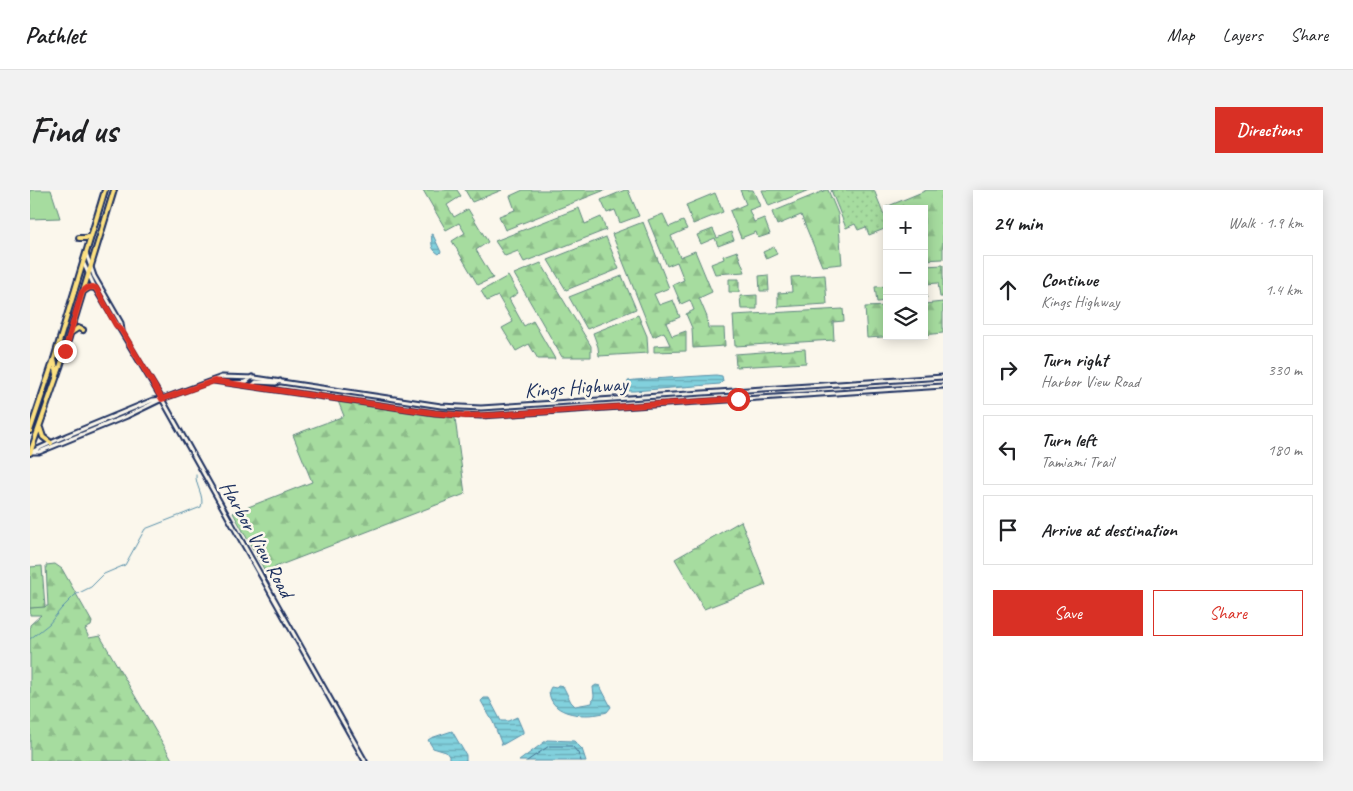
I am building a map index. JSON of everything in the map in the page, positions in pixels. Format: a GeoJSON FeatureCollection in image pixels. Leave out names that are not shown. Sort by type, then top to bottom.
{"type":"FeatureCollection","features":[{"type":"Feature","properties":{"kind":"main road"},"geometry":{"type":"LineString","coordinates":[[30,431],[54,359],[105,190]]}},
{"type":"Feature","properties":{"kind":"main road"},"geometry":{"type":"LineString","coordinates":[[30,453],[57,376],[114,190]]}},
{"type":"Feature","properties":{"kind":"main road"},"geometry":{"type":"LineString","coordinates":[[79,238],[86,238],[91,234]]}},
{"type":"Feature","properties":{"kind":"main road","name":"Harbor View Road"},"geometry":{"type":"LineString","coordinates":[[86,253],[90,268],[121,323],[122,331]]}},
{"type":"Feature","properties":{"kind":"main road","name":"Harbor View Road"},"geometry":{"type":"LineString","coordinates":[[83,262],[88,275],[116,325],[122,331],[162,399],[365,761]]}},
{"type":"Feature","properties":{"kind":"main road"},"geometry":{"type":"LineString","coordinates":[[82,292],[90,287],[96,288]]}},
{"type":"Feature","properties":{"kind":"main road"},"geometry":{"type":"LineString","coordinates":[[70,334],[78,328],[83,330]]}},
{"type":"Feature","properties":{"kind":"main road"},"geometry":{"type":"LineString","coordinates":[[54,359],[57,366],[57,376]]}},
{"type":"Feature","properties":{"kind":"main road","name":"Kings Highway"},"geometry":{"type":"LineString","coordinates":[[30,453],[39,452],[127,416],[162,399],[222,377],[252,377],[441,406],[481,408],[943,378]]}},
{"type":"Feature","properties":{"kind":"main road"},"geometry":{"type":"LineString","coordinates":[[234,383],[246,382],[252,377]]}},
{"type":"Feature","properties":{"kind":"main road","name":"Kings Highway"},"geometry":{"type":"LineString","coordinates":[[214,381],[435,413],[481,416],[943,386]]}},
{"type":"Feature","properties":{"kind":"main road"},"geometry":{"type":"LineString","coordinates":[[252,386],[256,382],[276,383],[281,381]]}},
{"type":"Feature","properties":{"kind":"main road"},"geometry":{"type":"LineString","coordinates":[[312,394],[314,386]]}},
{"type":"Feature","properties":{"kind":"main road","name":"Kings Highway"},"geometry":{"type":"LineString","coordinates":[[30,453],[152,400],[162,399]]}},
{"type":"Feature","properties":{"kind":"main road"},"geometry":{"type":"LineString","coordinates":[[40,427],[43,437],[51,443]]}},
{"type":"Feature","properties":{"kind":"main road"},"geometry":{"type":"LineString","coordinates":[[76,432],[78,436]]}},
{"type":"Feature","properties":{"kind":"green space"},"geometry":{"type":"Polygon","coordinates":[[[30,190],[51,190],[60,218],[30,219],[30,190]]]}},
{"type":"Feature","properties":{"kind":"green space"},"geometry":{"type":"Polygon","coordinates":[[[423,190],[457,190],[461,196],[447,205],[454,217],[468,209],[488,242],[476,250],[493,278],[478,285],[452,241],[465,233],[459,223],[446,230],[423,190]]]}},
{"type":"Feature","properties":{"kind":"green space"},"geometry":{"type":"Polygon","coordinates":[[[465,190],[502,190],[472,202],[465,190]]]}},
{"type":"Feature","properties":{"kind":"green space"},"geometry":{"type":"Polygon","coordinates":[[[523,190],[605,190],[505,230],[499,216],[515,210],[510,196],[523,190]]]}},
{"type":"Feature","properties":{"kind":"green space"},"geometry":{"type":"Polygon","coordinates":[[[628,190],[639,216],[620,223],[615,210],[607,213],[601,200],[628,190]]]}},
{"type":"Feature","properties":{"kind":"green space"},"geometry":{"type":"Polygon","coordinates":[[[740,190],[753,190],[760,206],[749,210],[754,222],[764,218],[770,234],[758,238],[756,232],[741,238],[730,211],[746,204],[740,190]]]}},
{"type":"Feature","properties":{"kind":"green space"},"geometry":{"type":"Polygon","coordinates":[[[762,190],[809,190],[769,206],[762,190]]]}},
{"type":"Feature","properties":{"kind":"green space"},"geometry":{"type":"Polygon","coordinates":[[[828,190],[838,214],[842,264],[822,266],[801,215],[777,225],[772,212],[828,190]]]}},
{"type":"Feature","properties":{"kind":"green space"},"geometry":{"type":"Polygon","coordinates":[[[831,190],[874,190],[883,212],[883,230],[869,235],[866,227],[858,230],[855,224],[846,228],[831,190]]]}},
{"type":"Feature","properties":{"kind":"green space"},"geometry":{"type":"Polygon","coordinates":[[[927,190],[943,190],[943,259],[928,260],[928,205],[891,205],[927,190]]]}},
{"type":"Feature","properties":{"kind":"green space"},"geometry":{"type":"Polygon","coordinates":[[[715,193],[723,212],[693,224],[686,205],[715,193]]]}},
{"type":"Feature","properties":{"kind":"green space"},"geometry":{"type":"Polygon","coordinates":[[[579,208],[585,224],[601,217],[606,230],[524,262],[518,251],[505,256],[495,241],[579,208]]]}},
{"type":"Feature","properties":{"kind":"green space"},"geometry":{"type":"Polygon","coordinates":[[[663,214],[669,227],[683,221],[687,229],[671,236],[680,257],[695,251],[712,292],[699,298],[707,317],[708,328],[724,328],[725,346],[693,348],[692,328],[686,314],[694,310],[690,300],[681,304],[673,285],[684,280],[677,262],[667,266],[648,220],[663,214]]]}},
{"type":"Feature","properties":{"kind":"green space"},"geometry":{"type":"Polygon","coordinates":[[[643,222],[669,288],[654,294],[659,305],[673,300],[680,317],[666,323],[672,336],[686,331],[686,351],[654,352],[654,346],[670,345],[664,332],[653,337],[612,234],[643,222]]]}},
{"type":"Feature","properties":{"kind":"green space"},"geometry":{"type":"Polygon","coordinates":[[[713,229],[717,238],[731,232],[734,240],[718,246],[715,238],[701,244],[697,235],[713,229]]]}},
{"type":"Feature","properties":{"kind":"green space"},"geometry":{"type":"Polygon","coordinates":[[[606,237],[619,269],[566,290],[548,260],[606,237]]]}},
{"type":"Feature","properties":{"kind":"green space"},"geometry":{"type":"Polygon","coordinates":[[[774,247],[777,254],[766,259],[763,252],[774,247]]]}},
{"type":"Feature","properties":{"kind":"green space"},"geometry":{"type":"Polygon","coordinates":[[[737,251],[745,272],[715,274],[711,264],[724,259],[723,256],[737,251]]]}},
{"type":"Feature","properties":{"kind":"green space"},"geometry":{"type":"Polygon","coordinates":[[[541,263],[591,346],[591,357],[562,357],[514,274],[541,263]]]}},
{"type":"Feature","properties":{"kind":"green space"},"geometry":{"type":"Polygon","coordinates":[[[943,265],[943,297],[940,297],[938,283],[928,284],[928,266],[943,265]]]}},
{"type":"Feature","properties":{"kind":"green space"},"geometry":{"type":"Polygon","coordinates":[[[768,275],[769,291],[760,291],[759,276],[768,275]]]}},
{"type":"Feature","properties":{"kind":"green space"},"geometry":{"type":"Polygon","coordinates":[[[825,275],[827,304],[778,307],[778,293],[792,292],[791,277],[825,275]]]}},
{"type":"Feature","properties":{"kind":"green space"},"geometry":{"type":"Polygon","coordinates":[[[508,276],[518,293],[509,299],[524,326],[533,321],[555,359],[538,359],[529,344],[516,351],[502,328],[513,322],[498,296],[487,301],[481,291],[508,276]]]}},
{"type":"Feature","properties":{"kind":"green space"},"geometry":{"type":"Polygon","coordinates":[[[622,276],[636,309],[587,329],[569,297],[622,276]]]}},
{"type":"Feature","properties":{"kind":"green space"},"geometry":{"type":"Polygon","coordinates":[[[729,279],[739,279],[739,292],[729,292],[729,279]]]}},
{"type":"Feature","properties":{"kind":"green space"},"geometry":{"type":"Polygon","coordinates":[[[883,286],[883,301],[877,302],[875,287],[883,286]]]}},
{"type":"Feature","properties":{"kind":"green space"},"geometry":{"type":"Polygon","coordinates":[[[757,295],[757,309],[741,309],[740,296],[757,295]]]}},
{"type":"Feature","properties":{"kind":"green space"},"geometry":{"type":"Polygon","coordinates":[[[943,302],[943,333],[928,335],[928,304],[943,302]]]}},
{"type":"Feature","properties":{"kind":"green space"},"geometry":{"type":"Polygon","coordinates":[[[883,306],[883,337],[867,338],[865,307],[883,306]]]}},
{"type":"Feature","properties":{"kind":"green space"},"geometry":{"type":"Polygon","coordinates":[[[843,309],[844,321],[833,322],[834,340],[735,346],[733,315],[843,309]]]}},
{"type":"Feature","properties":{"kind":"green space"},"geometry":{"type":"Polygon","coordinates":[[[638,315],[647,336],[648,353],[599,356],[593,333],[638,315]]]}},
{"type":"Feature","properties":{"kind":"green space"},"geometry":{"type":"Polygon","coordinates":[[[805,349],[806,363],[736,367],[735,354],[805,349]]]}},
{"type":"Feature","properties":{"kind":"green space"},"geometry":{"type":"Polygon","coordinates":[[[338,401],[455,418],[465,494],[265,571],[233,513],[312,482],[293,435],[344,416],[338,401]]]}},
{"type":"Feature","properties":{"kind":"green space"},"geometry":{"type":"Polygon","coordinates":[[[741,521],[766,585],[704,609],[675,559],[741,521]]]}},
{"type":"Feature","properties":{"kind":"green space"},"geometry":{"type":"Polygon","coordinates":[[[55,564],[62,569],[92,622],[91,626],[85,629],[89,638],[100,636],[173,761],[30,761],[30,625],[41,615],[30,615],[30,608],[48,606],[46,565],[55,564]]]}},
{"type":"Feature","properties":{"kind":"green space"},"geometry":{"type":"Polygon","coordinates":[[[42,566],[45,607],[30,608],[30,567],[42,566]]]}},
{"type":"Feature","properties":{"kind":"water"},"geometry":{"type":"Polygon","coordinates":[[[431,234],[441,252],[439,254],[433,247],[431,234]]]}},
{"type":"Feature","properties":{"kind":"water"},"geometry":{"type":"Polygon","coordinates":[[[722,376],[723,381],[720,384],[634,391],[629,391],[627,385],[628,381],[635,380],[722,376]]]}},
{"type":"Feature","properties":{"kind":"water"},"geometry":{"type":"Polygon","coordinates":[[[558,685],[563,686],[575,706],[592,703],[594,696],[593,687],[596,685],[600,686],[611,707],[607,712],[590,715],[571,714],[563,711],[551,700],[549,691],[551,687],[556,688],[558,685]]]}},
{"type":"Feature","properties":{"kind":"water"},"geometry":{"type":"Polygon","coordinates":[[[484,698],[489,698],[501,721],[508,721],[517,717],[523,733],[502,745],[493,722],[481,701],[484,698]]]}},
{"type":"Feature","properties":{"kind":"water"},"geometry":{"type":"Polygon","coordinates":[[[452,731],[466,755],[466,761],[449,761],[449,756],[446,752],[433,748],[428,740],[452,731]]]}},
{"type":"Feature","properties":{"kind":"water"},"geometry":{"type":"Polygon","coordinates":[[[547,740],[574,741],[582,749],[586,761],[519,761],[547,740]]]}},
{"type":"Feature","properties":{"kind":"waterway"},"geometry":{"type":"LineString","coordinates":[[30,639],[49,624],[75,595],[91,587],[104,574],[125,565],[145,529],[201,507],[202,499],[196,475]]}},
{"type":"Feature","properties":{"kind":"route"},"geometry":{"type":"LineString","coordinates":[[65,351],[82,292],[87,288],[93,287],[96,288],[116,325],[122,331],[162,399],[214,381],[466,416],[738,399]]}}]}
